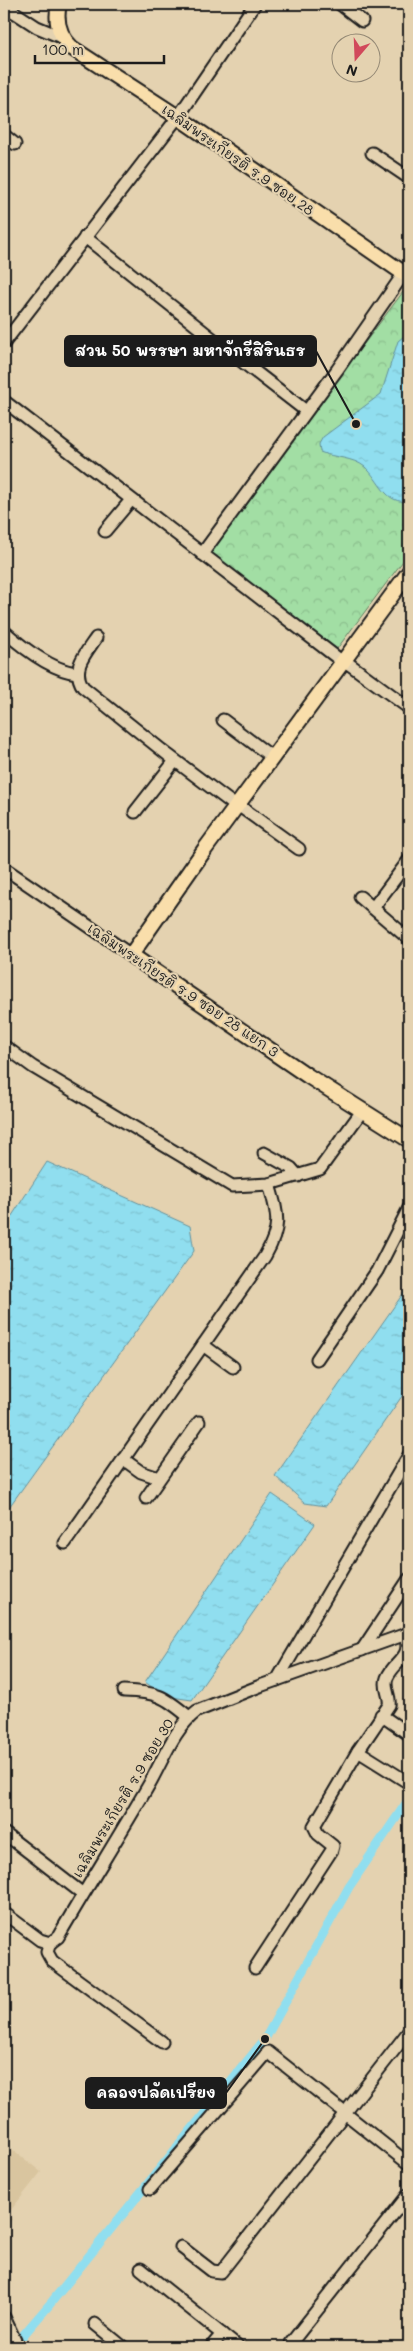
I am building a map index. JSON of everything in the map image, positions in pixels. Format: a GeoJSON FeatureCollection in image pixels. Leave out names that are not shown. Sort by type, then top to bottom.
{"type":"FeatureCollection","features":[{"type":"Feature","properties":{"kind":"main road"},"geometry":{"type":"LineString","coordinates":[[59,4],[57,14],[64,40]]}},
{"type":"Feature","properties":{"kind":"main road","name":"เฉลิมพระเกียรติ ร.9 ซอย 28"},"geometry":{"type":"LineString","coordinates":[[64,40],[408,272]]}},
{"type":"Feature","properties":{"kind":"main road"},"geometry":{"type":"LineString","coordinates":[[131,955],[409,572]]}},
{"type":"Feature","properties":{"kind":"main road","name":"เฉลิมพระเกียรติ ร.9 ซอย 28 แยก 3"},"geometry":{"type":"LineString","coordinates":[[131,955],[362,1111],[409,1140]]}},
{"type":"Feature","properties":{"kind":"street"},"geometry":{"type":"LineString","coordinates":[[4,343],[178,117],[255,4]]}},
{"type":"Feature","properties":{"kind":"street"},"geometry":{"type":"LineString","coordinates":[[340,4],[362,21]]}},
{"type":"Feature","properties":{"kind":"street"},"geometry":{"type":"LineString","coordinates":[[5,8],[64,40]]}},
{"type":"Feature","properties":{"kind":"street"},"geometry":{"type":"LineString","coordinates":[[4,135],[15,144]]}},
{"type":"Feature","properties":{"kind":"street"},"geometry":{"type":"LineString","coordinates":[[372,153],[409,178]]}},
{"type":"Feature","properties":{"kind":"street"},"geometry":{"type":"LineString","coordinates":[[85,238],[306,411]]}},
{"type":"Feature","properties":{"kind":"street"},"geometry":{"type":"LineString","coordinates":[[202,554],[408,272]]}},
{"type":"Feature","properties":{"kind":"street"},"geometry":{"type":"LineString","coordinates":[[4,401],[344,662],[409,708]]}},
{"type":"Feature","properties":{"kind":"street"},"geometry":{"type":"LineString","coordinates":[[105,531],[131,500]]}},
{"type":"Feature","properties":{"kind":"street"},"geometry":{"type":"LineString","coordinates":[[4,631],[52,666],[66,672],[77,673]]}},
{"type":"Feature","properties":{"kind":"street"},"geometry":{"type":"LineString","coordinates":[[96,638],[82,660],[77,673],[83,687],[175,761],[299,849]]}},
{"type":"Feature","properties":{"kind":"street"},"geometry":{"type":"LineString","coordinates":[[224,720],[273,758]]}},
{"type":"Feature","properties":{"kind":"street"},"geometry":{"type":"LineString","coordinates":[[135,812],[175,761]]}},
{"type":"Feature","properties":{"kind":"street"},"geometry":{"type":"LineString","coordinates":[[373,908],[409,860]]}},
{"type":"Feature","properties":{"kind":"street","name":"เฉลิมพระเกียรติ ร.9 ซอย 28 แยก 3"},"geometry":{"type":"LineString","coordinates":[[4,868],[131,955]]}},
{"type":"Feature","properties":{"kind":"street"},"geometry":{"type":"LineString","coordinates":[[360,897],[409,939]]}},
{"type":"Feature","properties":{"kind":"street"},"geometry":{"type":"LineString","coordinates":[[4,1046],[34,1067],[232,1186],[269,1184],[320,1169],[362,1111]]}},
{"type":"Feature","properties":{"kind":"street"},"geometry":{"type":"LineString","coordinates":[[264,1153],[291,1168],[298,1176]]}},
{"type":"Feature","properties":{"kind":"street"},"geometry":{"type":"LineString","coordinates":[[64,1543],[265,1256],[273,1241],[278,1214],[269,1184]]}},
{"type":"Feature","properties":{"kind":"street"},"geometry":{"type":"LineString","coordinates":[[317,1359],[377,1271],[409,1208]]}},
{"type":"Feature","properties":{"kind":"street"},"geometry":{"type":"LineString","coordinates":[[203,1344],[233,1367]]}},
{"type":"Feature","properties":{"kind":"street"},"geometry":{"type":"LineString","coordinates":[[146,1498],[199,1422]]}},
{"type":"Feature","properties":{"kind":"street"},"geometry":{"type":"LineString","coordinates":[[276,1680],[409,1456]]}},
{"type":"Feature","properties":{"kind":"street"},"geometry":{"type":"LineString","coordinates":[[123,1459],[141,1472],[160,1478]]}},
{"type":"Feature","properties":{"kind":"street"},"geometry":{"type":"LineString","coordinates":[[362,1650],[409,1579]]}},
{"type":"Feature","properties":{"kind":"street"},"geometry":{"type":"LineString","coordinates":[[256,1968],[332,1850],[333,1846],[330,1842],[318,1834],[314,1826],[358,1751],[389,1705],[386,1689],[387,1678],[407,1651],[407,1634]]}},
{"type":"Feature","properties":{"kind":"street","name":"เฉลิมพระเกียรติ ร.9 ซอย 30"},"geometry":{"type":"LineString","coordinates":[[50,1943],[58,1937],[147,1789],[175,1737],[189,1717],[197,1711],[276,1680],[407,1634]]}},
{"type":"Feature","properties":{"kind":"street"},"geometry":{"type":"LineString","coordinates":[[124,1691],[153,1694],[174,1705],[189,1717]]}},
{"type":"Feature","properties":{"kind":"street"},"geometry":{"type":"LineString","coordinates":[[382,1715],[407,1733]]}},
{"type":"Feature","properties":{"kind":"street"},"geometry":{"type":"LineString","coordinates":[[358,1751],[409,1784]]}},
{"type":"Feature","properties":{"kind":"street"},"geometry":{"type":"LineString","coordinates":[[4,1832],[83,1894]]}},
{"type":"Feature","properties":{"kind":"street"},"geometry":{"type":"LineString","coordinates":[[4,1913],[40,1940],[50,1943],[47,1952],[52,1960],[162,2042]]}},
{"type":"Feature","properties":{"kind":"street"},"geometry":{"type":"LineString","coordinates":[[181,2247],[212,2271],[218,2274],[221,2272],[409,2031]]}},
{"type":"Feature","properties":{"kind":"street"},"geometry":{"type":"LineString","coordinates":[[150,2189],[268,2052],[409,2164]]}},
{"type":"Feature","properties":{"kind":"street"},"geometry":{"type":"LineString","coordinates":[[291,2343],[409,2194]]}},
{"type":"Feature","properties":{"kind":"street"},"geometry":{"type":"LineString","coordinates":[[141,2269],[238,2347]]}},
{"type":"Feature","properties":{"kind":"street"},"geometry":{"type":"LineString","coordinates":[[4,2317],[18,2347]]}},
{"type":"Feature","properties":{"kind":"street"},"geometry":{"type":"LineString","coordinates":[[94,2324],[123,2347]]}},
{"type":"Feature","properties":{"kind":"street"},"geometry":{"type":"LineString","coordinates":[[211,2347],[222,2334]]}},
{"type":"Feature","properties":{"kind":"shaded area"},"geometry":{"type":"Polygon","coordinates":[[[12,2149],[41,2172],[7,2215],[12,2219],[4,2230],[4,2160],[12,2149]]]}},
{"type":"Feature","properties":{"kind":"green space"},"geometry":{"type":"Polygon","coordinates":[[[403,292],[409,296],[409,553],[333,654],[205,555],[403,292]]]}},
{"type":"Feature","properties":{"kind":"water"},"geometry":{"type":"Polygon","coordinates":[[[409,332],[409,501],[401,501],[388,495],[365,467],[349,459],[320,452],[319,444],[323,437],[381,394],[398,341],[409,332]]]}},
{"type":"Feature","properties":{"kind":"water"},"geometry":{"type":"Polygon","coordinates":[[[47,1162],[190,1226],[194,1251],[4,1514],[4,1228],[47,1162]]]}},
{"type":"Feature","properties":{"kind":"water"},"geometry":{"type":"Polygon","coordinates":[[[407,1288],[409,1290],[409,1386],[326,1506],[305,1503],[275,1476],[407,1288]]]}},
{"type":"Feature","properties":{"kind":"water"},"geometry":{"type":"Polygon","coordinates":[[[272,1494],[315,1524],[192,1700],[164,1696],[145,1682],[272,1494]]]}},
{"type":"Feature","properties":{"kind":"waterway"},"geometry":{"type":"LineString","coordinates":[[13,2347],[265,2039],[349,1887],[409,1799]]}},
{"type":"Feature","properties":{"kind":"place","name":"สวน 50 พรรษา มหาจักรีสิรินธร"},"geometry":{"type":"Point","coordinates":[356,424]}},
{"type":"Feature","properties":{"kind":"place","name":"คลองปลัดเปรียง"},"geometry":{"type":"Point","coordinates":[265,2039]}}]}
